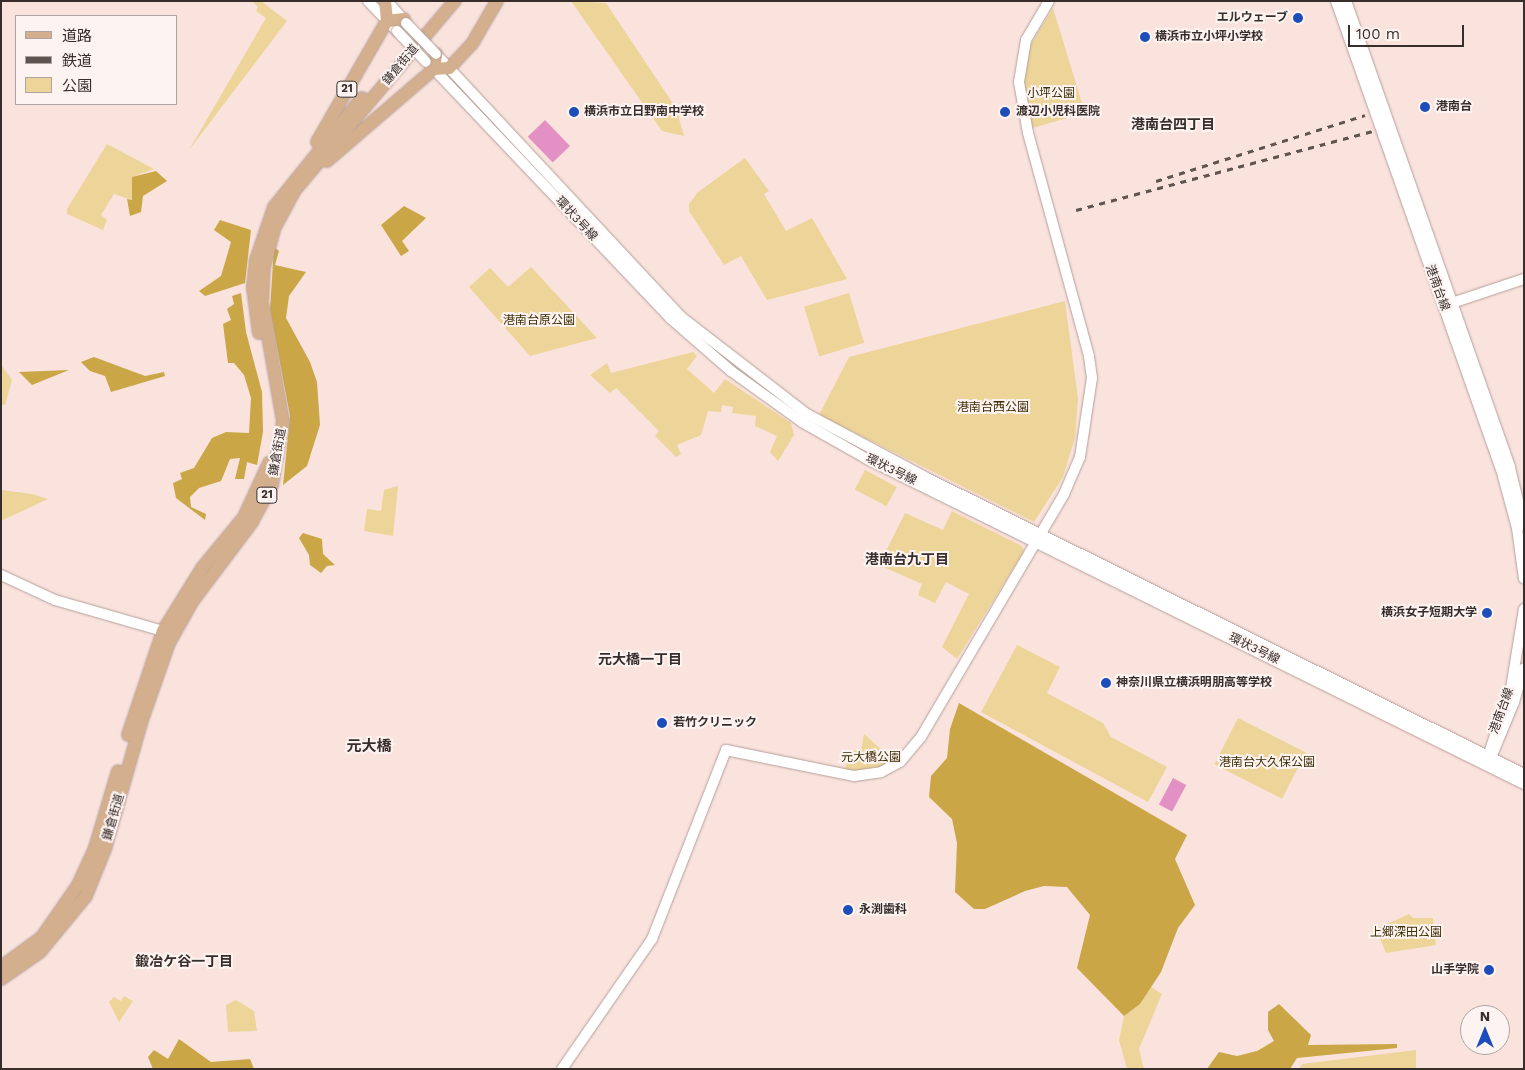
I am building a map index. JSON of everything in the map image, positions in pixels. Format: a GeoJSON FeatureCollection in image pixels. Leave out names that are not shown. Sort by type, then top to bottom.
{"type":"FeatureCollection","features":[{"type":"Feature","properties":{"kind":"main road"},"geometry":{"type":"LineString","coordinates":[[386,1],[387,21],[405,21]]}},
{"type":"Feature","properties":{"kind":"main road","name":"鎌倉街道"},"geometry":{"type":"LineString","coordinates":[[304,172],[444,1]]}},
{"type":"Feature","properties":{"kind":"main road","name":"鎌倉街道"},"geometry":{"type":"LineString","coordinates":[[1,967],[42,937],[83,875],[168,633],[202,568],[244,517],[268,469],[275,418],[273,391],[255,314],[256,260],[274,207],[455,1]]}},
{"type":"Feature","properties":{"kind":"main road"},"geometry":{"type":"LineString","coordinates":[[432,61],[449,68],[472,44],[497,1]]}},
{"type":"Feature","properties":{"kind":"main road","name":"21"},"geometry":{"type":"LineString","coordinates":[[304,172],[387,21]]}},
{"type":"Feature","properties":{"kind":"main road","name":"21"},"geometry":{"type":"LineString","coordinates":[[304,172],[350,144],[432,61]]}},
{"type":"Feature","properties":{"kind":"main road","name":"鎌倉街道"},"geometry":{"type":"LineString","coordinates":[[1,979],[49,943],[93,880],[168,633]]}},
{"type":"Feature","properties":{"kind":"street","name":"環状3号線"},"geometry":{"type":"LineString","coordinates":[[368,1],[397,31],[432,61],[633,281],[731,371],[842,445],[1039,538],[1524,774]]}},
{"type":"Feature","properties":{"kind":"street","name":"環状3号線"},"geometry":{"type":"LineString","coordinates":[[386,1],[405,21],[432,61]]}},
{"type":"Feature","properties":{"kind":"street"},"geometry":{"type":"LineString","coordinates":[[562,1069],[652,940],[726,750],[854,776],[881,772],[900,762],[921,738],[1039,538],[1080,457],[1092,378],[1085,331],[1020,100],[1020,65],[1026,40],[1049,1]]}},
{"type":"Feature","properties":{"kind":"street","name":"港南台線"},"geometry":{"type":"LineString","coordinates":[[1336,1],[1510,468],[1524,525]]}},
{"type":"Feature","properties":{"kind":"street","name":"港南台線"},"geometry":{"type":"LineString","coordinates":[[1346,1],[1501,469],[1517,528],[1524,579]]}},
{"type":"Feature","properties":{"kind":"street","name":"環状3号線"},"geometry":{"type":"LineString","coordinates":[[449,68],[680,316],[742,368],[807,414],[869,449],[1039,538]]}},
{"type":"Feature","properties":{"kind":"street"},"geometry":{"type":"LineString","coordinates":[[1448,305],[1524,279]]}},
{"type":"Feature","properties":{"kind":"street"},"geometry":{"type":"LineString","coordinates":[[1,575],[55,600],[168,633]]}},
{"type":"Feature","properties":{"kind":"street","name":"港南台線"},"geometry":{"type":"LineString","coordinates":[[1489,757],[1511,688],[1524,609]]}},
{"type":"Feature","properties":{"kind":"street","name":"港南台線"},"geometry":{"type":"LineString","coordinates":[[1489,757],[1524,668]]}},
{"type":"Feature","properties":{"kind":"street","name":"環状3号線"},"geometry":{"type":"LineString","coordinates":[[1489,757],[1524,784]]}},
{"type":"Feature","properties":{"kind":"green space"},"geometry":{"type":"Polygon","coordinates":[[[252,1],[261,1],[287,21],[189,150],[266,18],[256,11],[258,7],[252,1]]]}},
{"type":"Feature","properties":{"kind":"green space"},"geometry":{"type":"Polygon","coordinates":[[[571,1],[606,3],[676,108],[684,136],[662,131],[571,1]]]}},
{"type":"Feature","properties":{"kind":"green space","name":"小坪公園"},"geometry":{"type":"Polygon","coordinates":[[[1053,8],[1085,113],[1032,128],[1023,77],[1029,47],[1053,8]]]}},
{"type":"Feature","properties":{"kind":"green space"},"geometry":{"type":"Polygon","coordinates":[[[107,144],[154,169],[132,177],[132,200],[114,194],[101,215],[107,220],[103,230],[67,214],[67,209],[107,144]]]}},
{"type":"Feature","properties":{"kind":"green space"},"geometry":{"type":"Polygon","coordinates":[[[745,158],[769,191],[764,194],[786,231],[812,218],[847,279],[767,300],[741,256],[724,265],[689,211],[689,204],[698,192],[745,158]]]}},
{"type":"Feature","properties":{"kind":"green space","name":"港南台原公園"},"geometry":{"type":"Polygon","coordinates":[[[531,267],[597,338],[530,356],[469,287],[490,268],[508,287],[531,267]]]}},
{"type":"Feature","properties":{"kind":"green space"},"geometry":{"type":"Polygon","coordinates":[[[849,293],[864,343],[819,356],[804,307],[849,293]]]}},
{"type":"Feature","properties":{"kind":"green space","name":"港南台西公園"},"geometry":{"type":"Polygon","coordinates":[[[1065,301],[1078,399],[1075,438],[1063,477],[1034,522],[819,415],[849,357],[1065,301]]]}},
{"type":"Feature","properties":{"kind":"green space"},"geometry":{"type":"Polygon","coordinates":[[[693,352],[697,356],[687,369],[714,393],[725,379],[791,423],[794,435],[778,461],[770,452],[777,436],[755,426],[756,416],[732,413],[733,407],[722,405],[721,412],[708,411],[701,435],[677,445],[681,454],[676,457],[655,436],[659,431],[616,388],[610,393],[590,375],[607,363],[611,373],[693,352]]]}},
{"type":"Feature","properties":{"kind":"green space"},"geometry":{"type":"Polygon","coordinates":[[[2,366],[12,380],[5,405],[1,404],[2,366]]]}},
{"type":"Feature","properties":{"kind":"green space"},"geometry":{"type":"Polygon","coordinates":[[[865,470],[897,487],[886,506],[855,489],[865,470]]]}},
{"type":"Feature","properties":{"kind":"green space"},"geometry":{"type":"Polygon","coordinates":[[[398,486],[393,536],[364,531],[367,509],[381,511],[384,490],[398,486]]]}},
{"type":"Feature","properties":{"kind":"green space"},"geometry":{"type":"Polygon","coordinates":[[[1,490],[32,494],[48,499],[1,521],[1,490]]]}},
{"type":"Feature","properties":{"kind":"green space"},"geometry":{"type":"Polygon","coordinates":[[[952,511],[1022,546],[1024,551],[957,659],[942,647],[969,594],[946,582],[935,603],[918,595],[922,584],[879,565],[905,513],[943,530],[952,511]]]}},
{"type":"Feature","properties":{"kind":"green space"},"geometry":{"type":"Polygon","coordinates":[[[1017,645],[1060,667],[1047,693],[1103,723],[1111,737],[1167,767],[1148,802],[981,712],[1017,645]]]}},
{"type":"Feature","properties":{"kind":"green space","name":"港南台大久保公園"},"geometry":{"type":"Polygon","coordinates":[[[1238,718],[1306,753],[1282,799],[1214,764],[1238,718]]]}},
{"type":"Feature","properties":{"kind":"green space","name":"元大橋公園"},"geometry":{"type":"Polygon","coordinates":[[[864,734],[893,760],[876,770],[845,770],[850,750],[861,751],[864,734]]]}},
{"type":"Feature","properties":{"kind":"green space","name":"上郷深田公園"},"geometry":{"type":"Polygon","coordinates":[[[1409,914],[1413,918],[1433,918],[1436,945],[1386,953],[1376,929],[1409,914]]]}},
{"type":"Feature","properties":{"kind":"green space"},"geometry":{"type":"Polygon","coordinates":[[[1151,987],[1162,994],[1139,1049],[1144,1069],[1127,1069],[1119,1040],[1124,1016],[1140,1004],[1151,987]]]}},
{"type":"Feature","properties":{"kind":"green space"},"geometry":{"type":"Polygon","coordinates":[[[124,996],[133,1001],[119,1022],[109,1002],[114,997],[121,1001],[124,996]]]}},
{"type":"Feature","properties":{"kind":"green space"},"geometry":{"type":"Polygon","coordinates":[[[236,1000],[254,1011],[257,1031],[228,1032],[226,1005],[236,1000]]]}},
{"type":"Feature","properties":{"kind":"green space"},"geometry":{"type":"Polygon","coordinates":[[[1416,1050],[1416,1069],[1299,1069],[1302,1064],[1416,1050]]]}},
{"type":"Feature","properties":{"kind":"shaded area"},"geometry":{"type":"Polygon","coordinates":[[[545,120],[570,146],[553,163],[528,137],[545,120]]]}},
{"type":"Feature","properties":{"kind":"shaded area"},"geometry":{"type":"Polygon","coordinates":[[[156,171],[167,181],[143,196],[141,212],[130,216],[127,199],[132,200],[132,177],[156,171]]]}},
{"type":"Feature","properties":{"kind":"shaded area"},"geometry":{"type":"Polygon","coordinates":[[[404,206],[426,218],[402,241],[409,251],[401,256],[381,225],[404,206]]]}},
{"type":"Feature","properties":{"kind":"shaded area"},"geometry":{"type":"Polygon","coordinates":[[[220,220],[251,230],[245,283],[205,296],[199,291],[221,276],[231,242],[214,230],[220,220]]]}},
{"type":"Feature","properties":{"kind":"shaded area"},"geometry":{"type":"Polygon","coordinates":[[[274,247],[279,251],[275,265],[306,272],[289,296],[286,318],[310,362],[317,382],[320,425],[307,466],[283,485],[290,416],[270,310],[274,247]]]}},
{"type":"Feature","properties":{"kind":"shaded area"},"geometry":{"type":"Polygon","coordinates":[[[241,293],[246,332],[262,392],[263,432],[257,465],[247,462],[244,479],[235,479],[240,458],[230,459],[221,481],[199,488],[190,497],[191,507],[206,514],[205,520],[176,498],[173,483],[182,479],[180,473],[194,468],[212,438],[226,432],[249,433],[251,398],[244,375],[234,363],[228,363],[223,324],[231,320],[227,309],[234,304],[232,296],[241,293]]]}},
{"type":"Feature","properties":{"kind":"shaded area"},"geometry":{"type":"Polygon","coordinates":[[[94,357],[145,376],[164,372],[165,376],[111,392],[105,376],[90,371],[81,362],[94,357]]]}},
{"type":"Feature","properties":{"kind":"shaded area"},"geometry":{"type":"Polygon","coordinates":[[[69,370],[32,385],[19,372],[69,370]]]}},
{"type":"Feature","properties":{"kind":"shaded area"},"geometry":{"type":"Polygon","coordinates":[[[303,533],[322,539],[323,554],[335,565],[327,566],[321,573],[310,565],[309,555],[299,538],[303,533]]]}},
{"type":"Feature","properties":{"kind":"shaded area"},"geometry":{"type":"Polygon","coordinates":[[[959,703],[1187,835],[1175,859],[1195,905],[1178,928],[1161,972],[1140,1004],[1124,1016],[1077,968],[1090,915],[1067,887],[1044,886],[1025,891],[985,909],[974,909],[955,892],[957,843],[952,819],[929,797],[931,776],[947,758],[950,729],[959,703]]]}},
{"type":"Feature","properties":{"kind":"shaded area"},"geometry":{"type":"Polygon","coordinates":[[[1173,778],[1186,785],[1172,812],[1159,804],[1173,778]]]}},
{"type":"Feature","properties":{"kind":"shaded area"},"geometry":{"type":"Polygon","coordinates":[[[1279,1004],[1311,1035],[1308,1045],[1397,1044],[1397,1048],[1297,1058],[1290,1069],[1207,1069],[1219,1052],[1237,1056],[1257,1051],[1274,1041],[1268,1030],[1268,1012],[1279,1004]]]}},
{"type":"Feature","properties":{"kind":"shaded area"},"geometry":{"type":"Polygon","coordinates":[[[179,1039],[211,1062],[250,1059],[254,1069],[153,1069],[148,1057],[154,1050],[168,1059],[179,1039]]]}},
{"type":"Feature","properties":{"kind":"railway"},"geometry":{"type":"LineString","coordinates":[[1156,181],[1365,115]]}},
{"type":"Feature","properties":{"kind":"railway"},"geometry":{"type":"LineString","coordinates":[[1076,210],[1372,131]]}},
{"type":"Feature","properties":{"kind":"place","name":"エルウェーブ"},"geometry":{"type":"Point","coordinates":[1298,18]}},
{"type":"Feature","properties":{"kind":"place","name":"横浜市立小坪小学校"},"geometry":{"type":"Point","coordinates":[1145,37]}},
{"type":"Feature","properties":{"kind":"place","name":"港南台"},"geometry":{"type":"Point","coordinates":[1425,107]}},
{"type":"Feature","properties":{"kind":"place","name":"横浜市立日野南中学校"},"geometry":{"type":"Point","coordinates":[574,112]}},
{"type":"Feature","properties":{"kind":"place","name":"渡辺小児科医院"},"geometry":{"type":"Point","coordinates":[1005,112]}},
{"type":"Feature","properties":{"kind":"place","name":"横浜女子短期大学"},"geometry":{"type":"Point","coordinates":[1487,613]}},
{"type":"Feature","properties":{"kind":"place","name":"神奈川県立横浜明朋高等学校"},"geometry":{"type":"Point","coordinates":[1106,683]}},
{"type":"Feature","properties":{"kind":"place","name":"若竹クリニック"},"geometry":{"type":"Point","coordinates":[662,723]}},
{"type":"Feature","properties":{"kind":"place","name":"永渕歯科"},"geometry":{"type":"Point","coordinates":[848,910]}},
{"type":"Feature","properties":{"kind":"place","name":"山手学院"},"geometry":{"type":"Point","coordinates":[1489,970]}},
{"type":"Feature","properties":{"kind":"district","name":"港南台四丁目"},"geometry":{"type":"Point","coordinates":[1173,124]}},
{"type":"Feature","properties":{"kind":"district","name":"港南台九丁目"},"geometry":{"type":"Point","coordinates":[907,559]}},
{"type":"Feature","properties":{"kind":"district","name":"元大橋一丁目"},"geometry":{"type":"Point","coordinates":[640,659]}},
{"type":"Feature","properties":{"kind":"district","name":"元大橋"},"geometry":{"type":"Point","coordinates":[369,747]}},
{"type":"Feature","properties":{"kind":"district","name":"鍛冶ケ谷一丁目"},"geometry":{"type":"Point","coordinates":[184,961]}}]}
